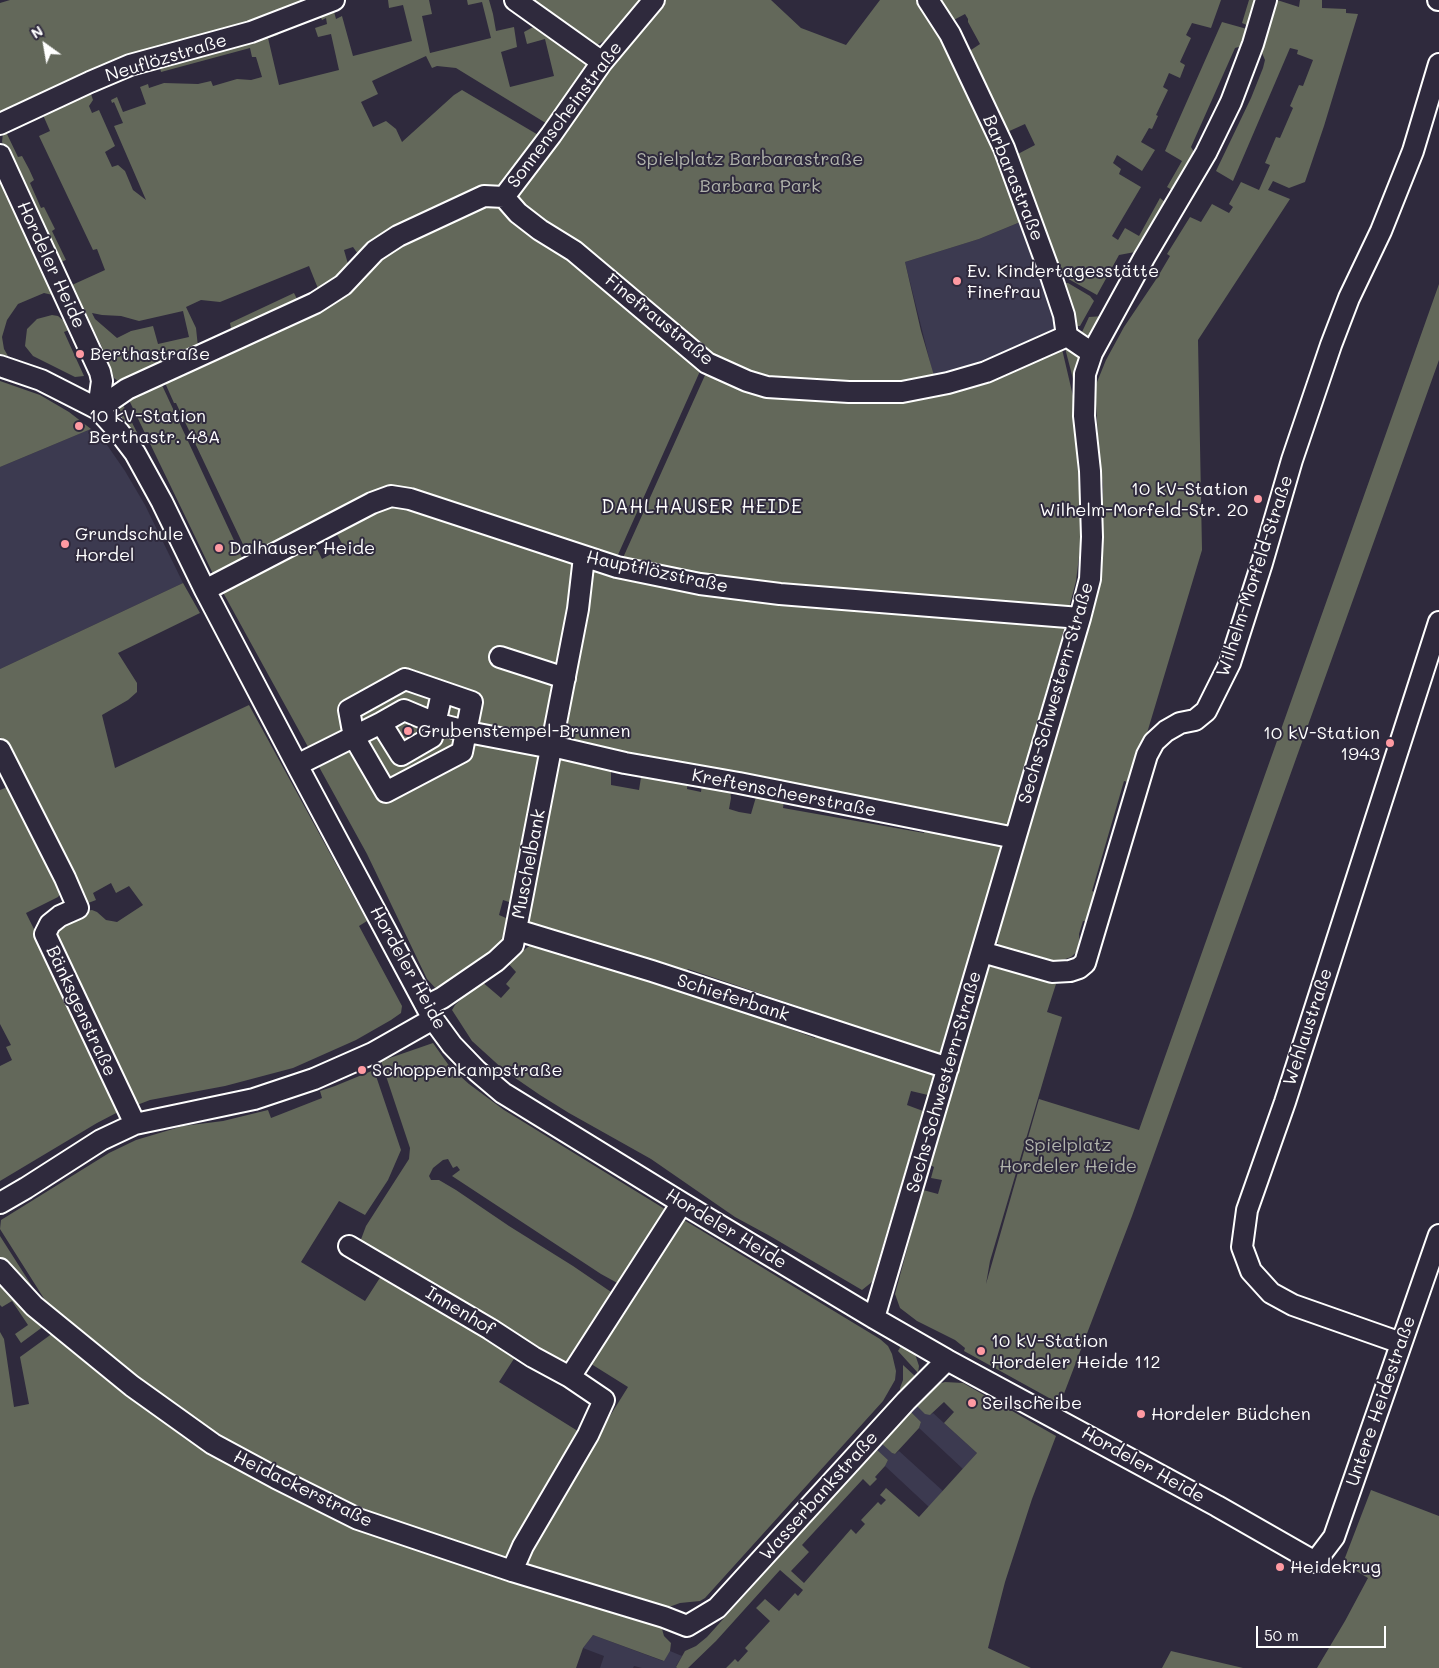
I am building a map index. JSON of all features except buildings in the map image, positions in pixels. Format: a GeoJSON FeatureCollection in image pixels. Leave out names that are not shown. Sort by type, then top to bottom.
{"type":"FeatureCollection","features":[{"type":"Feature","properties":{"kind":"street","name":"Neuflözstraße"},"geometry":{"type":"LineString","coordinates":[[0,124],[130,65],[251,32],[334,0]]}},
{"type":"Feature","properties":{"kind":"street"},"geometry":{"type":"LineString","coordinates":[[515,0],[602,62]]}},
{"type":"Feature","properties":{"kind":"street","name":"Sonnenscheinstraße"},"geometry":{"type":"LineString","coordinates":[[98,409],[127,389],[315,303],[343,285],[375,251],[398,236],[484,196],[504,197],[551,135],[602,62],[654,0]]}},
{"type":"Feature","properties":{"kind":"street","name":"Barbarastraße"},"geometry":{"type":"LineString","coordinates":[[928,0],[950,34],[1004,148],[1064,314],[1067,336]]}},
{"type":"Feature","properties":{"kind":"street","name":"Sechs-Schwestern-Straße"},"geometry":{"type":"LineString","coordinates":[[874,1318],[1090,579],[1092,537],[1090,471],[1084,416],[1085,374],[1092,353],[1144,258],[1206,153],[1235,92],[1253,44],[1266,0]]}},
{"type":"Feature","properties":{"kind":"street","name":"Wilhelm-Morfeld-Straße"},"geometry":{"type":"LineString","coordinates":[[982,952],[1052,972],[1070,971],[1079,968],[1085,963],[1147,755],[1154,742],[1166,731],[1180,723],[1195,720],[1206,711],[1230,663],[1268,544],[1292,460],[1328,354],[1349,298],[1381,231],[1413,151],[1439,64]]}},
{"type":"Feature","properties":{"kind":"street","name":"Hordeler Heide"},"geometry":{"type":"LineString","coordinates":[[0,155],[100,372],[102,381],[98,409],[135,453],[162,502],[205,590],[296,765],[430,1013],[452,1045],[476,1071],[503,1093],[874,1318],[947,1360],[1217,1506],[1315,1562]]}},
{"type":"Feature","properties":{"kind":"street","name":"Finefraustraße"},"geometry":{"type":"LineString","coordinates":[[504,197],[518,213],[540,230],[574,251],[707,363],[747,381],[767,386],[849,392],[902,392],[948,383],[986,372],[1067,336]]}},
{"type":"Feature","properties":{"kind":"street"},"geometry":{"type":"LineString","coordinates":[[1067,336],[1092,353]]}},
{"type":"Feature","properties":{"kind":"street"},"geometry":{"type":"LineString","coordinates":[[0,366],[41,380],[98,409]]}},
{"type":"Feature","properties":{"kind":"street","name":"Hauptflözstraße"},"geometry":{"type":"LineString","coordinates":[[205,590],[372,503],[391,496],[410,499],[584,558],[617,567],[700,584],[790,595],[1080,618]]}},
{"type":"Feature","properties":{"kind":"street","name":"Muschelbank"},"geometry":{"type":"LineString","coordinates":[[430,1013],[442,998],[496,961],[513,945],[578,609],[584,558]]}},
{"type":"Feature","properties":{"kind":"street","name":"Wehlaustraße"},"geometry":{"type":"LineString","coordinates":[[1401,1343],[1293,1305],[1271,1293],[1250,1271],[1242,1247],[1247,1210],[1285,1102],[1439,622]]}},
{"type":"Feature","properties":{"kind":"street"},"geometry":{"type":"LineString","coordinates":[[500,657],[565,678]]}},
{"type":"Feature","properties":{"kind":"street"},"geometry":{"type":"LineString","coordinates":[[405,679],[472,702],[462,752],[386,792],[354,737],[349,710],[405,679]]}},
{"type":"Feature","properties":{"kind":"street"},"geometry":{"type":"LineString","coordinates":[[381,692],[401,755]]}},
{"type":"Feature","properties":{"kind":"street"},"geometry":{"type":"LineString","coordinates":[[386,792],[401,755],[432,737],[442,693]]}},
{"type":"Feature","properties":{"kind":"street","name":"Kreftenscheerstraße"},"geometry":{"type":"LineString","coordinates":[[388,719],[404,710],[435,723],[466,731],[1015,838]]}},
{"type":"Feature","properties":{"kind":"street"},"geometry":{"type":"LineString","coordinates":[[296,765],[388,719]]}},
{"type":"Feature","properties":{"kind":"street"},"geometry":{"type":"LineString","coordinates":[[425,741],[440,764]]}},
{"type":"Feature","properties":{"kind":"street","name":"Bänksgenstraße"},"geometry":{"type":"LineString","coordinates":[[0,750],[78,908],[60,916],[50,924],[45,934],[135,1124]]}},
{"type":"Feature","properties":{"kind":"street","name":"Schieferbank"},"geometry":{"type":"LineString","coordinates":[[516,930],[652,971],[948,1068]]}},
{"type":"Feature","properties":{"kind":"street"},"geometry":{"type":"LineString","coordinates":[[0,1203],[101,1140],[135,1124],[254,1099],[314,1079],[373,1053],[430,1013]]}},
{"type":"Feature","properties":{"kind":"street"},"geometry":{"type":"LineString","coordinates":[[570,1377],[682,1203]]}},
{"type":"Feature","properties":{"kind":"street","name":"Untere Heidestraße"},"geometry":{"type":"LineString","coordinates":[[1315,1562],[1334,1536],[1439,1235]]}},
{"type":"Feature","properties":{"kind":"street","name":"Innenhof"},"geometry":{"type":"LineString","coordinates":[[349,1246],[490,1329],[533,1357],[570,1377],[604,1400],[588,1436],[523,1546],[512,1571]]}},
{"type":"Feature","properties":{"kind":"street","name":"Heidackerstraße"},"geometry":{"type":"LineString","coordinates":[[0,1269],[17,1288],[56,1324],[132,1386],[213,1444],[358,1519],[512,1571],[664,1617],[686,1626]]}},
{"type":"Feature","properties":{"kind":"street","name":"Wasserbankstraße"},"geometry":{"type":"LineString","coordinates":[[686,1626],[717,1608],[906,1401],[947,1360]]}},
{"type":"Feature","properties":{"kind":"shaded area"},"geometry":{"type":"Polygon","coordinates":[[[1023,221],[1059,329],[1019,351],[934,378],[905,262],[979,239],[1023,221]]]}},
{"type":"Feature","properties":{"kind":"shaded area"},"geometry":{"type":"Polygon","coordinates":[[[91,429],[107,445],[125,471],[145,505],[183,583],[0,669],[0,467],[91,429]]]}},
{"type":"Feature","properties":{"kind":"shaded area"},"geometry":{"type":"Polygon","coordinates":[[[910,1397],[930,1415],[933,1413],[977,1453],[963,1469],[919,1428],[921,1422],[910,1411],[910,1397]]]}},
{"type":"Feature","properties":{"kind":"shaded area"},"geometry":{"type":"Polygon","coordinates":[[[874,1436],[892,1453],[895,1454],[899,1451],[943,1491],[929,1507],[885,1466],[888,1460],[868,1443],[874,1436]]]}},
{"type":"Feature","properties":{"kind":"shaded area"},"geometry":{"type":"Polygon","coordinates":[[[593,1635],[663,1661],[670,1651],[682,1656],[676,1666],[677,1668],[642,1668],[634,1666],[633,1668],[600,1668],[604,1656],[583,1648],[593,1635]]]}},
{"type":"Feature","properties":{"kind":"green space"},"geometry":{"type":"Polygon","coordinates":[[[10,0],[316,0],[0,115],[0,3],[10,0]]]}},
{"type":"Feature","properties":{"kind":"green space"},"geometry":{"type":"Polygon","coordinates":[[[388,0],[429,0],[432,14],[422,16],[430,53],[491,38],[482,2],[468,5],[467,0],[489,0],[496,31],[514,27],[517,47],[501,52],[510,87],[554,76],[545,39],[527,44],[524,32],[537,25],[585,59],[588,66],[549,125],[456,68],[437,66],[432,68],[426,56],[372,81],[378,94],[361,102],[373,127],[386,121],[396,129],[402,142],[462,90],[540,136],[501,189],[358,254],[353,247],[344,250],[348,264],[340,276],[319,291],[309,266],[220,302],[201,300],[186,307],[196,328],[198,347],[121,382],[118,381],[114,378],[101,345],[72,285],[105,270],[97,249],[93,250],[39,136],[50,131],[43,115],[90,91],[93,100],[89,106],[92,113],[99,110],[115,146],[105,152],[112,167],[118,165],[125,171],[133,190],[146,200],[114,126],[123,123],[114,102],[112,103],[111,100],[117,97],[123,112],[146,104],[140,87],[148,84],[149,88],[164,83],[198,84],[211,81],[213,86],[237,79],[251,80],[262,77],[256,57],[252,57],[250,48],[161,72],[159,64],[277,30],[278,35],[268,38],[279,85],[339,70],[331,34],[318,37],[315,28],[327,24],[326,18],[322,20],[319,13],[333,8],[336,19],[342,16],[353,56],[412,41],[403,5],[389,8],[388,0]],[[183,311],[139,321],[121,316],[92,313],[95,319],[117,338],[131,331],[153,326],[158,344],[189,337],[183,311]]]}},
{"type":"Feature","properties":{"kind":"green space"},"geometry":{"type":"Polygon","coordinates":[[[525,0],[643,0],[620,28],[618,27],[609,38],[597,45],[589,43],[525,0]]]}},
{"type":"Feature","properties":{"kind":"green space","name":"Barbara Park"},"geometry":{"type":"Polygon","coordinates":[[[661,0],[771,0],[801,28],[846,45],[880,0],[921,0],[946,37],[1030,218],[979,239],[905,262],[921,331],[935,379],[881,385],[771,380],[712,358],[522,209],[518,196],[610,65],[661,0]]]}},
{"type":"Feature","properties":{"kind":"green space"},"geometry":{"type":"Polygon","coordinates":[[[937,0],[1221,0],[1211,28],[1192,23],[1186,35],[1191,38],[1180,62],[1185,65],[1180,78],[1169,73],[1163,87],[1168,90],[1156,115],[1158,116],[1152,129],[1149,128],[1141,142],[1155,150],[1142,171],[1117,155],[1113,163],[1121,169],[1119,174],[1141,187],[1112,236],[1118,240],[1125,228],[1139,236],[1160,198],[1165,202],[1135,252],[1119,255],[1097,295],[1057,274],[1016,155],[1035,145],[1025,124],[1005,133],[968,52],[980,44],[968,19],[965,14],[950,22],[937,0]]]}},
{"type":"Feature","properties":{"kind":"green space"},"geometry":{"type":"Polygon","coordinates":[[[1249,0],[1255,0],[1249,26],[1242,23],[1249,0]]]}},
{"type":"Feature","properties":{"kind":"green space"},"geometry":{"type":"Polygon","coordinates":[[[1277,0],[1299,7],[1300,0],[1322,0],[1322,8],[1346,9],[1346,13],[1358,14],[1305,182],[1289,188],[1273,181],[1268,190],[1290,199],[1198,340],[1202,550],[1132,783],[1124,781],[1092,891],[1099,894],[1090,922],[1083,921],[1079,934],[1080,949],[1071,957],[1057,962],[1048,962],[1001,949],[997,942],[998,931],[1097,598],[1103,534],[1103,486],[1095,387],[1106,360],[1124,327],[1157,278],[1170,256],[1167,254],[1190,217],[1201,222],[1212,204],[1229,213],[1233,207],[1229,204],[1241,182],[1259,190],[1270,165],[1265,163],[1276,137],[1280,138],[1293,108],[1290,106],[1299,85],[1303,86],[1313,60],[1297,54],[1298,50],[1290,48],[1233,181],[1216,171],[1251,98],[1263,68],[1265,60],[1262,53],[1277,0]]]}},
{"type":"Feature","properties":{"kind":"green space"},"geometry":{"type":"Polygon","coordinates":[[[1222,22],[1247,29],[1242,46],[1235,48],[1191,147],[1194,152],[1172,190],[1167,187],[1182,161],[1165,151],[1222,22]]]}},
{"type":"Feature","properties":{"kind":"green space"},"geometry":{"type":"Polygon","coordinates":[[[6,132],[18,157],[22,156],[29,169],[34,180],[30,183],[41,208],[44,207],[55,229],[52,231],[66,260],[58,263],[2,142],[3,133],[6,132]]]}},
{"type":"Feature","properties":{"kind":"green space"},"geometry":{"type":"Polygon","coordinates":[[[0,176],[57,296],[44,293],[18,304],[7,320],[2,337],[4,349],[8,356],[0,354],[0,176]]]}},
{"type":"Feature","properties":{"kind":"green space"},"geometry":{"type":"Polygon","coordinates":[[[499,206],[578,259],[701,369],[617,557],[402,488],[249,557],[176,403],[174,403],[166,385],[168,379],[382,253],[479,207],[499,206]]]}},
{"type":"Feature","properties":{"kind":"green space"},"geometry":{"type":"Polygon","coordinates":[[[1068,283],[1090,296],[1094,301],[1080,326],[1077,326],[1059,284],[1068,283]]]}},
{"type":"Feature","properties":{"kind":"green space","name":"Spielplatz Hordeler Heide"},"geometry":{"type":"Polygon","coordinates":[[[1439,284],[1439,360],[1132,1216],[1060,1404],[964,1351],[965,1348],[955,1340],[917,1321],[900,1308],[895,1294],[923,1190],[938,1194],[942,1180],[931,1178],[934,1167],[930,1165],[989,966],[1056,984],[1047,1012],[1062,1017],[990,1261],[986,1284],[1039,1099],[1139,1130],[1439,284]]]}},
{"type":"Feature","properties":{"kind":"green space"},"geometry":{"type":"Polygon","coordinates":[[[294,293],[298,301],[232,333],[230,323],[294,293]]]}},
{"type":"Feature","properties":{"kind":"green space"},"geometry":{"type":"Polygon","coordinates":[[[52,315],[58,316],[64,321],[69,330],[64,332],[84,376],[75,377],[33,356],[25,346],[27,329],[37,319],[52,315]]]}},
{"type":"Feature","properties":{"kind":"green space"},"geometry":{"type":"Polygon","coordinates":[[[1104,316],[1092,336],[1082,332],[1089,317],[1104,316]]]}},
{"type":"Feature","properties":{"kind":"green space"},"geometry":{"type":"Polygon","coordinates":[[[1071,346],[1082,358],[1076,381],[1073,379],[1065,348],[1071,346]]]}},
{"type":"Feature","properties":{"kind":"green space"},"geometry":{"type":"Polygon","coordinates":[[[1062,349],[1073,396],[1081,518],[1076,581],[1069,608],[705,577],[622,560],[706,373],[871,398],[1062,349]]]}},
{"type":"Feature","properties":{"kind":"green space"},"geometry":{"type":"Polygon","coordinates":[[[0,381],[40,395],[69,412],[91,429],[0,467],[0,381]]]}},
{"type":"Feature","properties":{"kind":"green space"},"geometry":{"type":"Polygon","coordinates":[[[161,383],[245,564],[215,578],[128,398],[161,383]]]}},
{"type":"Feature","properties":{"kind":"green space"},"geometry":{"type":"Polygon","coordinates":[[[122,403],[148,454],[123,422],[119,406],[122,403]]]}},
{"type":"Feature","properties":{"kind":"green space"},"geometry":{"type":"Polygon","coordinates":[[[400,503],[571,562],[576,570],[557,684],[515,904],[503,900],[499,915],[513,921],[506,944],[439,992],[427,979],[367,854],[220,587],[313,541],[322,559],[344,547],[335,531],[379,507],[400,503]]]}},
{"type":"Feature","properties":{"kind":"green space"},"geometry":{"type":"Polygon","coordinates":[[[599,570],[1065,626],[1006,832],[919,814],[919,807],[789,782],[787,789],[560,741],[589,578],[593,571],[599,570]]]}},
{"type":"Feature","properties":{"kind":"green space"},"geometry":{"type":"Polygon","coordinates":[[[183,583],[200,613],[118,653],[137,683],[137,692],[128,700],[102,715],[115,768],[249,705],[367,921],[359,926],[402,1006],[401,1013],[356,1040],[293,1068],[225,1086],[150,1100],[137,1105],[52,933],[87,911],[92,910],[106,920],[117,922],[143,905],[129,886],[116,893],[111,883],[93,893],[96,900],[83,905],[36,805],[0,737],[0,669],[183,583]]]}},
{"type":"Feature","properties":{"kind":"green space"},"geometry":{"type":"Polygon","coordinates":[[[555,756],[611,766],[611,785],[639,790],[642,771],[688,781],[687,789],[701,792],[702,784],[730,789],[729,809],[739,812],[751,814],[756,797],[784,801],[783,808],[924,833],[926,827],[1001,843],[994,877],[938,1059],[816,1019],[818,1013],[688,969],[684,976],[527,922],[555,756]]]}},
{"type":"Feature","properties":{"kind":"green space"},"geometry":{"type":"Polygon","coordinates":[[[10,786],[62,891],[58,897],[26,913],[76,1014],[120,1111],[0,1181],[0,1066],[12,1060],[6,1047],[11,1045],[0,1024],[0,790],[10,786]]]}},
{"type":"Feature","properties":{"kind":"green space"},"geometry":{"type":"Polygon","coordinates":[[[535,942],[632,972],[815,1038],[817,1031],[934,1072],[928,1095],[911,1091],[907,1105],[923,1111],[872,1282],[862,1290],[735,1217],[651,1159],[540,1095],[505,1071],[472,1041],[452,1010],[455,1005],[481,981],[501,998],[510,988],[506,984],[516,972],[507,962],[535,942]]]}},
{"type":"Feature","properties":{"kind":"green space"},"geometry":{"type":"Polygon","coordinates":[[[433,1043],[450,1067],[504,1110],[668,1211],[621,1285],[601,1274],[452,1176],[460,1170],[457,1166],[453,1168],[448,1159],[443,1160],[433,1168],[429,1176],[431,1180],[439,1180],[456,1190],[614,1294],[566,1367],[360,1242],[366,1226],[409,1159],[410,1148],[381,1061],[433,1043]]]}},
{"type":"Feature","properties":{"kind":"green space"},"geometry":{"type":"Polygon","coordinates":[[[374,1070],[401,1150],[388,1180],[365,1215],[339,1201],[301,1262],[365,1301],[383,1273],[517,1354],[499,1382],[581,1433],[516,1544],[508,1556],[503,1558],[387,1522],[320,1493],[225,1441],[120,1367],[50,1308],[0,1229],[1,1220],[109,1153],[136,1140],[183,1126],[223,1121],[268,1110],[271,1118],[322,1098],[320,1091],[374,1070]]]}},
{"type":"Feature","properties":{"kind":"green space"},"geometry":{"type":"Polygon","coordinates":[[[679,1217],[880,1339],[888,1346],[892,1354],[896,1371],[895,1380],[883,1401],[705,1598],[700,1601],[680,1603],[669,1607],[617,1594],[530,1567],[526,1562],[550,1512],[628,1387],[588,1362],[679,1217]]]}},
{"type":"Feature","properties":{"kind":"green space"},"geometry":{"type":"Polygon","coordinates":[[[0,1236],[30,1283],[41,1303],[0,1257],[0,1236]]]}},
{"type":"Feature","properties":{"kind":"green space"},"geometry":{"type":"Polygon","coordinates":[[[0,1280],[44,1326],[21,1343],[15,1334],[28,1325],[12,1301],[2,1307],[0,1305],[0,1280]]]}},
{"type":"Feature","properties":{"kind":"green space"},"geometry":{"type":"Polygon","coordinates":[[[0,1332],[4,1339],[14,1407],[29,1404],[20,1357],[53,1333],[315,1506],[663,1621],[662,1629],[664,1636],[671,1643],[670,1651],[664,1661],[593,1635],[583,1648],[576,1668],[0,1668],[0,1332]]]}},
{"type":"Feature","properties":{"kind":"green space"},"geometry":{"type":"Polygon","coordinates":[[[902,1344],[915,1354],[919,1366],[918,1373],[898,1351],[902,1344]]]}},
{"type":"Feature","properties":{"kind":"green space"},"geometry":{"type":"Polygon","coordinates":[[[903,1365],[916,1377],[901,1394],[900,1388],[903,1380],[903,1365]]]}},
{"type":"Feature","properties":{"kind":"green space"},"geometry":{"type":"Polygon","coordinates":[[[945,1382],[963,1383],[1056,1436],[1032,1499],[1005,1582],[988,1648],[1031,1668],[726,1668],[735,1659],[738,1662],[748,1651],[745,1648],[770,1621],[756,1608],[765,1599],[779,1611],[795,1593],[798,1596],[803,1590],[780,1570],[716,1641],[688,1668],[677,1668],[685,1651],[696,1646],[707,1637],[876,1449],[888,1460],[875,1477],[877,1479],[870,1486],[863,1479],[802,1545],[809,1552],[791,1571],[804,1583],[851,1529],[856,1534],[865,1524],[861,1520],[878,1502],[881,1505],[886,1500],[880,1495],[886,1488],[919,1517],[977,1453],[944,1423],[954,1412],[944,1402],[930,1415],[925,1414],[916,1405],[930,1390],[938,1384],[945,1382]]]}},
{"type":"Feature","properties":{"kind":"green space"},"geometry":{"type":"Polygon","coordinates":[[[910,1411],[921,1422],[919,1428],[895,1454],[892,1453],[881,1443],[910,1411]]]}},
{"type":"Feature","properties":{"kind":"green space"},"geometry":{"type":"Polygon","coordinates":[[[1371,1490],[1439,1516],[1439,1668],[1317,1668],[1368,1578],[1343,1563],[1371,1490]]]}},
{"type":"Feature","properties":{"kind":"green space"},"geometry":{"type":"Polygon","coordinates":[[[1171,1651],[1239,1667],[1243,1668],[1162,1668],[1171,1651]]]}},
{"type":"Feature","properties":{"kind":"place","name":"Ev. Kindertagesstätte Finefrau"},"geometry":{"type":"Point","coordinates":[957,281]}},
{"type":"Feature","properties":{"kind":"place","name":"Berthastraße"},"geometry":{"type":"Point","coordinates":[80,354]}},
{"type":"Feature","properties":{"kind":"place","name":"10 kV-Station Berthastr. 48A"},"geometry":{"type":"Point","coordinates":[79,426]}},
{"type":"Feature","properties":{"kind":"place","name":"10 kV-Station Wilhelm-Morfeld-Str. 20"},"geometry":{"type":"Point","coordinates":[1258,499]}},
{"type":"Feature","properties":{"kind":"place","name":"Grundschule Hordel"},"geometry":{"type":"Point","coordinates":[65,544]}},
{"type":"Feature","properties":{"kind":"place","name":"Dalhauser Heide"},"geometry":{"type":"Point","coordinates":[219,548]}},
{"type":"Feature","properties":{"kind":"place","name":"Grubenstempel-Brunnen"},"geometry":{"type":"Point","coordinates":[408,731]}},
{"type":"Feature","properties":{"kind":"place","name":"10 kV-Station 1943"},"geometry":{"type":"Point","coordinates":[1390,743]}},
{"type":"Feature","properties":{"kind":"place","name":"Schoppenkampstraße"},"geometry":{"type":"Point","coordinates":[362,1070]}},
{"type":"Feature","properties":{"kind":"place","name":"10 kV-Station Hordeler Heide 112"},"geometry":{"type":"Point","coordinates":[981,1351]}},
{"type":"Feature","properties":{"kind":"place","name":"Seilscheibe"},"geometry":{"type":"Point","coordinates":[972,1403]}},
{"type":"Feature","properties":{"kind":"place","name":"Hordeler Büdchen"},"geometry":{"type":"Point","coordinates":[1141,1414]}},
{"type":"Feature","properties":{"kind":"place","name":"Heidekrug"},"geometry":{"type":"Point","coordinates":[1280,1567]}},
{"type":"Feature","properties":{"kind":"district","name":"DAHLHAUSER HEIDE"},"geometry":{"type":"Point","coordinates":[702,507]}},
{"type":"Feature","properties":{"kind":"park label","name":"Spielplatz Barbarastraße"},"geometry":{"type":"Point","coordinates":[750,159]}}]}
